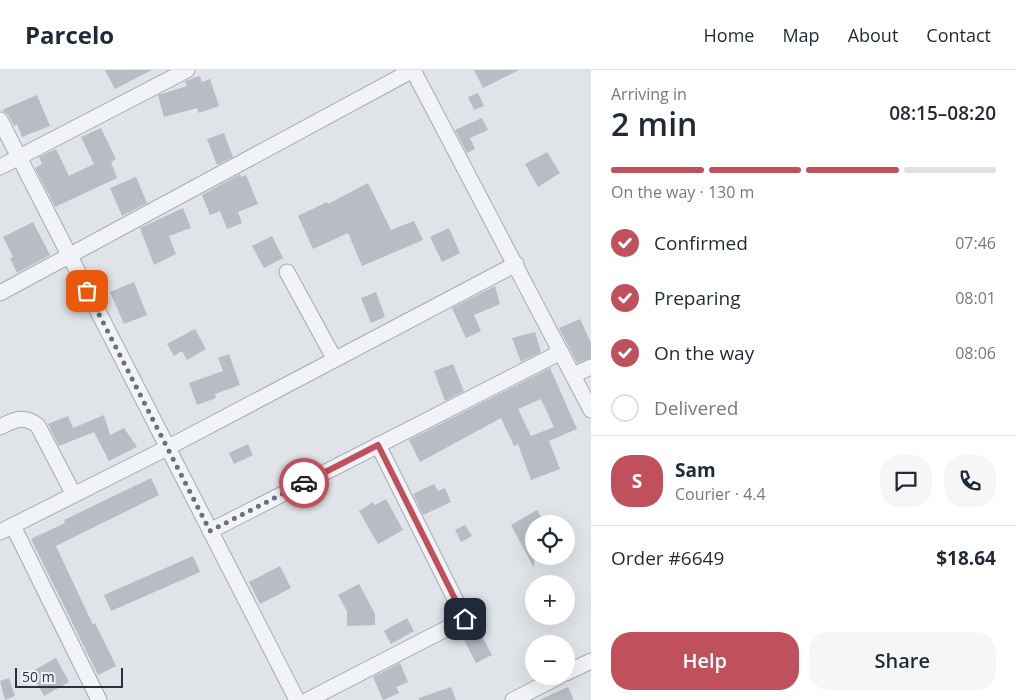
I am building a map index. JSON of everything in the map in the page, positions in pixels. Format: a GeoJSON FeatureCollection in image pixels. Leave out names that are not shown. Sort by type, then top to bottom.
{"type":"FeatureCollection","features":[{"type":"Feature","properties":{"kind":"street"},"geometry":{"type":"LineString","coordinates":[[0,167],[186,70]]}},
{"type":"Feature","properties":{"kind":"street"},"geometry":{"type":"LineString","coordinates":[[0,293],[413,70],[591,410]]}},
{"type":"Feature","properties":{"kind":"street"},"geometry":{"type":"LineString","coordinates":[[0,120],[297,700]]}},
{"type":"Feature","properties":{"kind":"street"},"geometry":{"type":"LineString","coordinates":[[99,700],[6,529],[167,448],[334,358],[516,264]]}},
{"type":"Feature","properties":{"kind":"street"},"geometry":{"type":"LineString","coordinates":[[287,272],[334,358]]}},
{"type":"Feature","properties":{"kind":"street"},"geometry":{"type":"LineString","coordinates":[[210,531],[561,352]]}},
{"type":"Feature","properties":{"kind":"street"},"geometry":{"type":"LineString","coordinates":[[573,375],[591,367]]}},
{"type":"Feature","properties":{"kind":"street"},"geometry":{"type":"LineString","coordinates":[[0,427],[20,419],[34,423],[74,495]]}},
{"type":"Feature","properties":{"kind":"street"},"geometry":{"type":"LineString","coordinates":[[308,700],[465,619],[378,445]]}},
{"type":"Feature","properties":{"kind":"street"},"geometry":{"type":"LineString","coordinates":[[575,669],[591,661]]}},
{"type":"Feature","properties":{"kind":"street"},"geometry":{"type":"LineString","coordinates":[[513,700],[542,685]]}},
{"type":"Feature","properties":{"kind":"building"},"geometry":{"type":"Polygon","coordinates":[[[105,70],[152,70],[115,89],[105,70]]]}},
{"type":"Feature","properties":{"kind":"building"},"geometry":{"type":"Polygon","coordinates":[[[474,70],[519,70],[483,88],[474,70]]]}},
{"type":"Feature","properties":{"kind":"building"},"geometry":{"type":"Polygon","coordinates":[[[200,76],[202,82],[210,79],[219,106],[199,113],[197,108],[164,117],[158,95],[187,86],[185,81],[200,76]]]}},
{"type":"Feature","properties":{"kind":"building"},"geometry":{"type":"Polygon","coordinates":[[[478,93],[484,106],[474,110],[468,97],[478,93]]]}},
{"type":"Feature","properties":{"kind":"building"},"geometry":{"type":"Polygon","coordinates":[[[37,95],[50,126],[22,137],[17,124],[14,126],[8,115],[2,110],[37,95]]]}},
{"type":"Feature","properties":{"kind":"building"},"geometry":{"type":"Polygon","coordinates":[[[482,118],[488,130],[470,138],[475,149],[467,153],[455,130],[482,118]]]}},
{"type":"Feature","properties":{"kind":"building"},"geometry":{"type":"Polygon","coordinates":[[[101,128],[116,159],[111,162],[117,178],[55,207],[35,168],[42,164],[39,157],[56,149],[69,176],[94,164],[81,137],[101,128]]]}},
{"type":"Feature","properties":{"kind":"building"},"geometry":{"type":"Polygon","coordinates":[[[224,133],[233,157],[217,165],[207,139],[224,133]]]}},
{"type":"Feature","properties":{"kind":"building"},"geometry":{"type":"Polygon","coordinates":[[[547,152],[560,173],[538,187],[525,164],[547,152]]]}},
{"type":"Feature","properties":{"kind":"building"},"geometry":{"type":"Polygon","coordinates":[[[240,174],[241,177],[246,175],[258,204],[238,212],[242,223],[227,229],[220,211],[210,215],[202,195],[240,174]]]}},
{"type":"Feature","properties":{"kind":"building"},"geometry":{"type":"Polygon","coordinates":[[[136,177],[147,203],[122,216],[110,188],[136,177]]]}},
{"type":"Feature","properties":{"kind":"building"},"geometry":{"type":"Polygon","coordinates":[[[368,183],[391,230],[414,221],[423,240],[362,266],[348,233],[313,249],[298,216],[327,202],[328,204],[368,183]]]}},
{"type":"Feature","properties":{"kind":"building"},"geometry":{"type":"Polygon","coordinates":[[[183,208],[191,228],[169,236],[176,254],[154,265],[140,228],[183,208]]]}},
{"type":"Feature","properties":{"kind":"building"},"geometry":{"type":"Polygon","coordinates":[[[33,222],[50,255],[17,273],[10,258],[13,257],[3,237],[33,222]]]}},
{"type":"Feature","properties":{"kind":"building"},"geometry":{"type":"Polygon","coordinates":[[[449,228],[460,253],[442,262],[430,237],[449,228]]]}},
{"type":"Feature","properties":{"kind":"building"},"geometry":{"type":"Polygon","coordinates":[[[272,236],[283,258],[264,268],[252,246],[272,236]]]}},
{"type":"Feature","properties":{"kind":"building"},"geometry":{"type":"Polygon","coordinates":[[[134,282],[147,315],[124,324],[110,292],[134,282]]]}},
{"type":"Feature","properties":{"kind":"building"},"geometry":{"type":"Polygon","coordinates":[[[495,286],[500,304],[474,315],[481,331],[466,338],[452,308],[495,286]]]}},
{"type":"Feature","properties":{"kind":"building"},"geometry":{"type":"Polygon","coordinates":[[[376,292],[385,317],[371,323],[361,298],[376,292]]]}},
{"type":"Feature","properties":{"kind":"building"},"geometry":{"type":"Polygon","coordinates":[[[580,319],[591,343],[591,358],[577,363],[559,328],[580,319]]]}},
{"type":"Feature","properties":{"kind":"building"},"geometry":{"type":"Polygon","coordinates":[[[195,329],[206,349],[187,360],[182,351],[174,356],[167,344],[195,329]]]}},
{"type":"Feature","properties":{"kind":"building"},"geometry":{"type":"Polygon","coordinates":[[[535,332],[541,352],[521,362],[512,338],[535,332]]]}},
{"type":"Feature","properties":{"kind":"building"},"geometry":{"type":"Polygon","coordinates":[[[229,354],[240,385],[215,394],[216,398],[197,405],[189,383],[223,371],[218,358],[229,354]]]}},
{"type":"Feature","properties":{"kind":"building"},"geometry":{"type":"Polygon","coordinates":[[[453,364],[464,391],[445,401],[434,371],[453,364]]]}},
{"type":"Feature","properties":{"kind":"building"},"geometry":{"type":"Polygon","coordinates":[[[550,368],[577,429],[549,441],[560,469],[531,480],[518,444],[514,446],[501,418],[420,462],[409,440],[550,368]],[[541,399],[518,409],[531,436],[554,427],[541,399]]]}},
{"type":"Feature","properties":{"kind":"building"},"geometry":{"type":"Polygon","coordinates":[[[104,415],[110,435],[124,428],[137,447],[109,461],[94,432],[59,446],[48,424],[68,416],[73,428],[104,415]]]}},
{"type":"Feature","properties":{"kind":"building"},"geometry":{"type":"Polygon","coordinates":[[[248,444],[253,455],[234,464],[229,453],[248,444]]]}},
{"type":"Feature","properties":{"kind":"building"},"geometry":{"type":"Polygon","coordinates":[[[151,478],[159,495],[56,546],[93,625],[95,623],[116,666],[98,675],[31,539],[65,523],[64,520],[151,478]]]}},
{"type":"Feature","properties":{"kind":"building"},"geometry":{"type":"Polygon","coordinates":[[[434,484],[438,491],[445,488],[451,502],[423,515],[413,494],[434,484]]]}},
{"type":"Feature","properties":{"kind":"building"},"geometry":{"type":"Polygon","coordinates":[[[386,499],[403,530],[378,544],[359,511],[373,502],[375,505],[386,499]]]}},
{"type":"Feature","properties":{"kind":"building"},"geometry":{"type":"Polygon","coordinates":[[[537,510],[540,515],[528,515],[537,510]]]}},
{"type":"Feature","properties":{"kind":"building"},"geometry":{"type":"Polygon","coordinates":[[[525,517],[525,551],[511,525],[525,517]]]}},
{"type":"Feature","properties":{"kind":"building"},"geometry":{"type":"Polygon","coordinates":[[[465,525],[472,536],[461,542],[455,530],[465,525]]]}},
{"type":"Feature","properties":{"kind":"building"},"geometry":{"type":"Polygon","coordinates":[[[193,556],[200,572],[111,611],[104,595],[193,556]]]}},
{"type":"Feature","properties":{"kind":"building"},"geometry":{"type":"Polygon","coordinates":[[[280,566],[291,588],[260,604],[249,582],[280,566]]]}},
{"type":"Feature","properties":{"kind":"building"},"geometry":{"type":"Polygon","coordinates":[[[359,584],[375,614],[375,625],[347,626],[347,611],[338,595],[359,584]]]}},
{"type":"Feature","properties":{"kind":"building"},"geometry":{"type":"Polygon","coordinates":[[[407,618],[414,631],[391,644],[384,631],[407,618]]]}},
{"type":"Feature","properties":{"kind":"building"},"geometry":{"type":"Polygon","coordinates":[[[474,621],[492,655],[476,663],[460,632],[470,627],[474,621]]]}},
{"type":"Feature","properties":{"kind":"building"},"geometry":{"type":"Polygon","coordinates":[[[56,658],[69,682],[44,696],[31,672],[56,658]]]}},
{"type":"Feature","properties":{"kind":"building"},"geometry":{"type":"Polygon","coordinates":[[[400,663],[408,682],[396,687],[399,693],[383,700],[373,677],[400,663]]]}},
{"type":"Feature","properties":{"kind":"building"},"geometry":{"type":"Polygon","coordinates":[[[9,678],[15,696],[5,700],[0,681],[9,678]]]}},
{"type":"Feature","properties":{"kind":"building"},"geometry":{"type":"Polygon","coordinates":[[[451,687],[456,700],[419,700],[419,698],[451,687]]]}},
{"type":"Feature","properties":{"kind":"building"},"geometry":{"type":"Polygon","coordinates":[[[568,687],[574,700],[539,700],[568,687]]]}},
{"type":"Feature","properties":{"kind":"way so far"},"geometry":{"type":"LineString","coordinates":[[87,291],[210,531],[304,483]]}},
{"type":"Feature","properties":{"kind":"route"},"geometry":{"type":"LineString","coordinates":[[304,483],[378,445],[465,619]]}}]}
